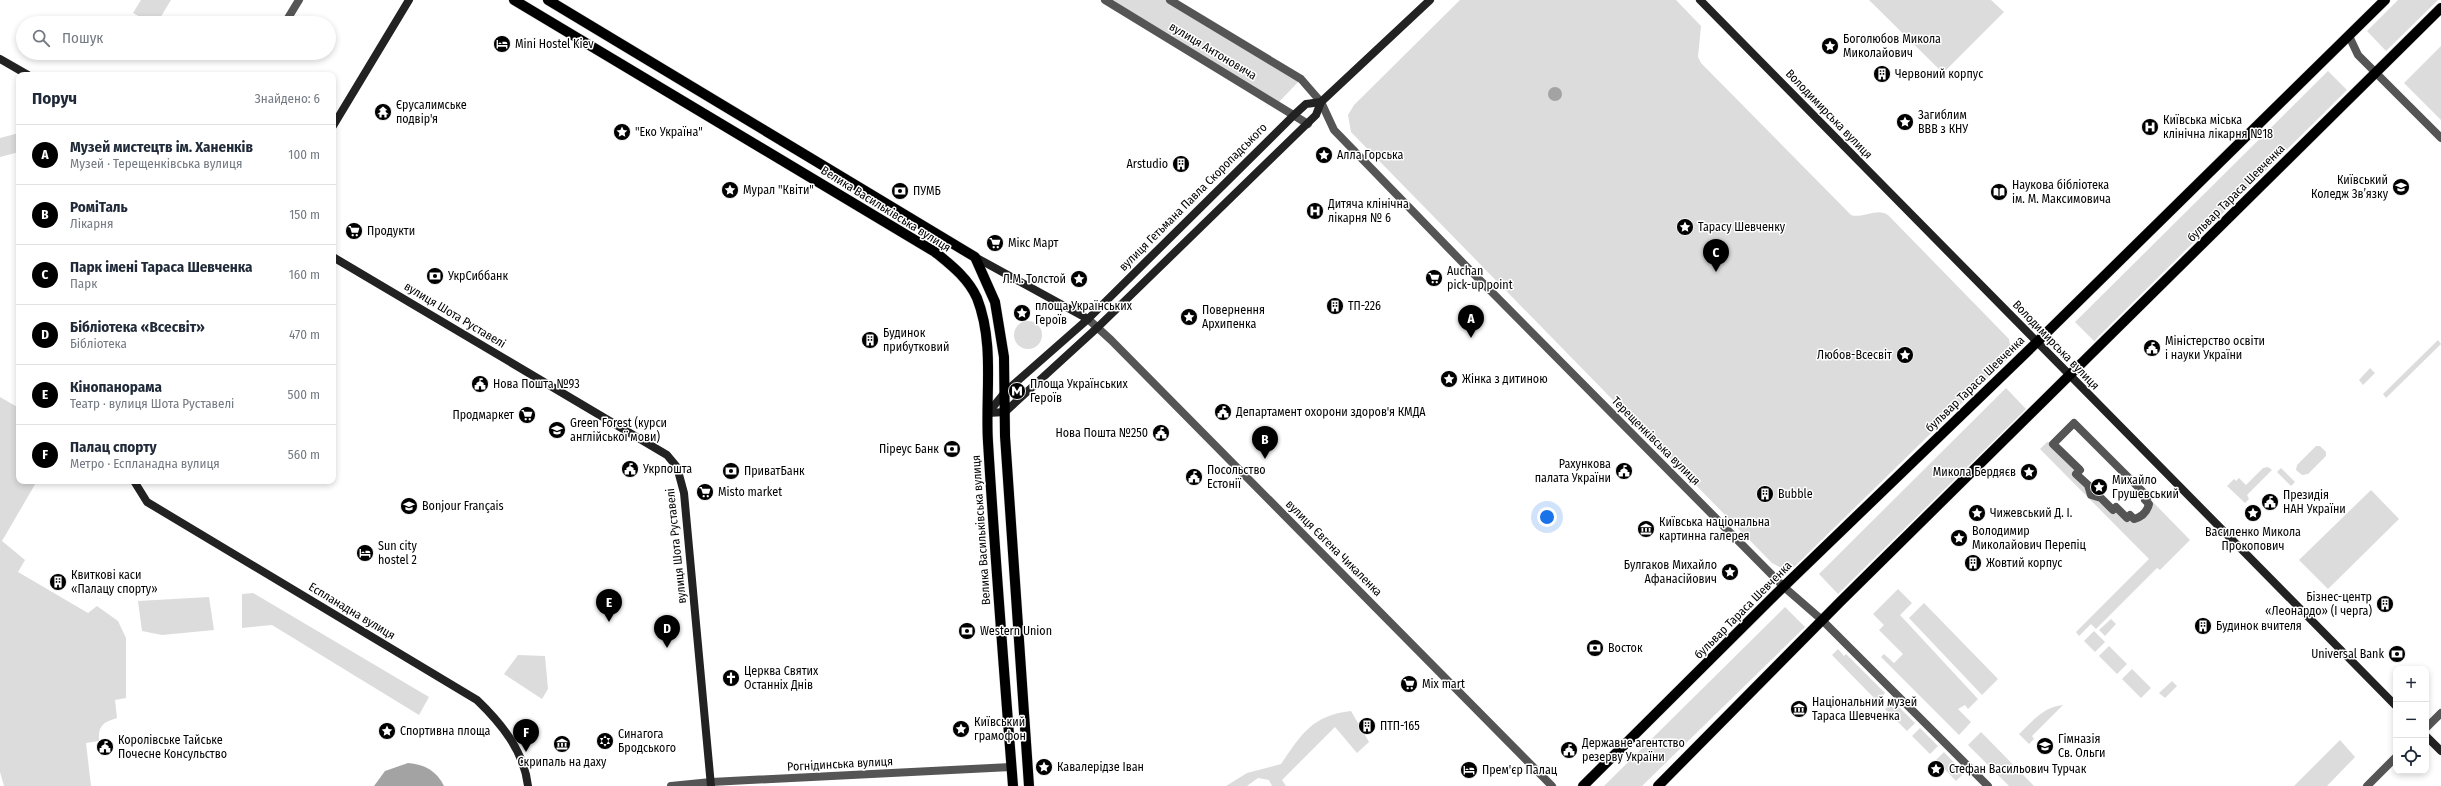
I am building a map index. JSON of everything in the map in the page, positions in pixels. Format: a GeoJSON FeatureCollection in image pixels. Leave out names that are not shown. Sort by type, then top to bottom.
{"type":"FeatureCollection","features":[{"type":"Feature","properties":{"kind":"main road"},"geometry":{"type":"LineString","coordinates":[[336,121],[409,0]]}},
{"type":"Feature","properties":{"kind":"main road","name":"Велика Васильківська вулиця"},"geometry":{"type":"LineString","coordinates":[[514,0],[925,246],[953,266],[972,287],[983,323],[987,351],[988,445],[1012,786]]}},
{"type":"Feature","properties":{"kind":"main road","name":"Велика Васильківська вулиця"},"geometry":{"type":"LineString","coordinates":[[548,0],[975,257]]}},
{"type":"Feature","properties":{"kind":"main road","name":"вулиця Гетьмана Павла Скоропадського"},"geometry":{"type":"LineString","coordinates":[[1098,327],[1308,124],[1316,115],[1321,102],[1430,0]]}},
{"type":"Feature","properties":{"kind":"main road","name":"Володимирська вулиця"},"geometry":{"type":"LineString","coordinates":[[1700,0],[2069,377],[2393,703]]}},
{"type":"Feature","properties":{"kind":"main road","name":"бульвар Тараса Шевченка"},"geometry":{"type":"LineString","coordinates":[[1583,786],[1784,587],[2036,343],[2385,0]]}},
{"type":"Feature","properties":{"kind":"main road","name":"бульвар Тараса Шевченка"},"geometry":{"type":"LineString","coordinates":[[1658,786],[1822,620],[2441,8]]}},
{"type":"Feature","properties":{"kind":"main road"},"geometry":{"type":"LineString","coordinates":[[0,59],[23,72]]}},
{"type":"Feature","properties":{"kind":"main road","name":"вулиця Гетьмана Павла Скоропадського"},"geometry":{"type":"LineString","coordinates":[[1088,319],[1294,115],[1306,104],[1321,102]]}},
{"type":"Feature","properties":{"kind":"main road"},"geometry":{"type":"LineString","coordinates":[[975,257],[1088,319],[1006,391],[988,413]]}},
{"type":"Feature","properties":{"kind":"main road"},"geometry":{"type":"LineString","coordinates":[[975,257],[995,302],[1004,357],[1006,391],[1005,412],[1029,786]]}},
{"type":"Feature","properties":{"kind":"main road","name":"вулиця Шота Руставелі"},"geometry":{"type":"LineString","coordinates":[[336,259],[667,455],[678,467],[684,493],[711,784]]}},
{"type":"Feature","properties":{"kind":"main road"},"geometry":{"type":"LineString","coordinates":[[988,413],[1005,412],[1098,327]]}},
{"type":"Feature","properties":{"kind":"main road","name":"Еспланадна вулиця"},"geometry":{"type":"LineString","coordinates":[[136,484],[147,502],[477,700],[506,730],[523,762],[528,786]]}},
{"type":"Feature","properties":{"kind":"main road"},"geometry":{"type":"LineString","coordinates":[[2428,738],[2441,751]]}},
{"type":"Feature","properties":{"kind":"street"},"geometry":{"type":"LineString","coordinates":[[290,16],[300,0]]}},
{"type":"Feature","properties":{"kind":"street","name":"вулиця Антоновича"},"geometry":{"type":"LineString","coordinates":[[1105,0],[1308,124]]}},
{"type":"Feature","properties":{"kind":"street","name":"вулиця Антоновича"},"geometry":{"type":"LineString","coordinates":[[1170,0],[1301,79],[1321,102]]}},
{"type":"Feature","properties":{"kind":"street"},"geometry":{"type":"LineString","coordinates":[[2349,36],[2358,55],[2441,138]]}},
{"type":"Feature","properties":{"kind":"street","name":"Терещенківська вулиця"},"geometry":{"type":"LineString","coordinates":[[1321,102],[1334,130],[1784,587],[1822,620],[1988,786]]}},
{"type":"Feature","properties":{"kind":"street"},"geometry":{"type":"LineString","coordinates":[[1088,319],[1098,327]]}},
{"type":"Feature","properties":{"kind":"street","name":"вулиця Євгена Чикаленка"},"geometry":{"type":"LineString","coordinates":[[1098,327],[1552,786]]}},
{"type":"Feature","properties":{"kind":"street"},"geometry":{"type":"LineString","coordinates":[[2074,423],[2148,498],[2145,500],[2149,504],[2146,511],[2138,518],[2134,519],[2130,515],[2127,518],[2116,507],[2113,510],[2101,498],[2091,496],[2088,485],[2076,474],[2080,470],[2053,444],[2074,423]]}},
{"type":"Feature","properties":{"kind":"street"},"geometry":{"type":"LineString","coordinates":[[2429,725],[2441,713]]}},
{"type":"Feature","properties":{"kind":"street"},"geometry":{"type":"LineString","coordinates":[[2367,786],[2393,760]]}},
{"type":"Feature","properties":{"kind":"street","name":"Рогнідинська вулиця"},"geometry":{"type":"LineString","coordinates":[[671,786],[1011,767]]}},
{"type":"Feature","properties":{"kind":"shaded area"},"geometry":{"type":"Polygon","coordinates":[[[141,0],[171,0],[161,16],[138,16],[133,13],[141,0]]]}},
{"type":"Feature","properties":{"kind":"shaded area"},"geometry":{"type":"Polygon","coordinates":[[[1105,0],[1170,0],[1301,79],[1277,104],[1105,0]]]}},
{"type":"Feature","properties":{"kind":"shaded area"},"geometry":{"type":"Polygon","coordinates":[[[1460,0],[1676,0],[1701,26],[1698,57],[1701,63],[1851,215],[1860,216],[1879,212],[1888,215],[2009,339],[2011,350],[2006,360],[1794,567],[1783,569],[1772,563],[1351,132],[1348,115],[1354,105],[1460,0]]]}},
{"type":"Feature","properties":{"kind":"shaded area"},"geometry":{"type":"Polygon","coordinates":[[[1869,0],[1991,0],[2004,12],[1943,73],[1869,0]]]}},
{"type":"Feature","properties":{"kind":"shaded area"},"geometry":{"type":"Polygon","coordinates":[[[2398,0],[2438,0],[2386,51],[2367,31],[2398,0]]]}},
{"type":"Feature","properties":{"kind":"shaded area"},"geometry":{"type":"Polygon","coordinates":[[[2441,46],[2441,120],[2404,83],[2441,46]]]}},
{"type":"Feature","properties":{"kind":"shaded area"},"geometry":{"type":"Polygon","coordinates":[[[2328,71],[2347,90],[2094,341],[2075,322],[2328,71]]]}},
{"type":"Feature","properties":{"kind":"shaded area"},"geometry":{"type":"Polygon","coordinates":[[[1552,87],[1558,87],[1562,91],[1562,97],[1558,101],[1552,101],[1548,97],[1548,91],[1552,87]]]}},
{"type":"Feature","properties":{"kind":"shaded area"},"geometry":{"type":"Polygon","coordinates":[[[16,134],[16,153],[0,157],[0,138],[16,134]]]}},
{"type":"Feature","properties":{"kind":"shaded area"},"geometry":{"type":"Polygon","coordinates":[[[1028,321],[1034,322],[1038,325],[1041,329],[1041,341],[1038,345],[1034,348],[1028,349],[1022,348],[1018,345],[1015,341],[1014,335],[1015,329],[1018,325],[1022,322],[1028,321]]]}},
{"type":"Feature","properties":{"kind":"shaded area"},"geometry":{"type":"Polygon","coordinates":[[[2438,340],[2441,344],[2386,398],[2383,394],[2438,340]]]}},
{"type":"Feature","properties":{"kind":"shaded area"},"geometry":{"type":"Polygon","coordinates":[[[2370,368],[2375,373],[2363,385],[2359,380],[2370,368]]]}},
{"type":"Feature","properties":{"kind":"shaded area"},"geometry":{"type":"Polygon","coordinates":[[[2006,388],[2026,409],[1838,594],[1819,574],[2006,388]]]}},
{"type":"Feature","properties":{"kind":"shaded area"},"geometry":{"type":"Polygon","coordinates":[[[0,397],[16,406],[16,484],[35,484],[2,541],[25,560],[18,572],[88,613],[97,606],[118,621],[126,638],[126,698],[115,700],[117,718],[102,725],[99,732],[99,741],[86,743],[91,786],[4,786],[0,772],[0,397]]]}},
{"type":"Feature","properties":{"kind":"shaded area"},"geometry":{"type":"Polygon","coordinates":[[[2047,442],[2051,442],[2080,470],[2087,489],[2127,518],[2141,516],[2148,497],[2190,540],[2160,570],[2157,568],[2096,629],[2091,624],[2079,636],[2076,632],[2149,559],[2040,449],[2047,442]]]}},
{"type":"Feature","properties":{"kind":"shaded area"},"geometry":{"type":"Polygon","coordinates":[[[2316,446],[2320,446],[2326,452],[2326,456],[2308,474],[2302,475],[2296,470],[2297,465],[2316,446]]]}},
{"type":"Feature","properties":{"kind":"shaded area"},"geometry":{"type":"Polygon","coordinates":[[[2268,467],[2272,470],[2247,495],[2249,499],[2245,503],[2227,486],[2234,479],[2236,481],[2239,478],[2246,485],[2263,468],[2268,467]]]}},
{"type":"Feature","properties":{"kind":"shaded area"},"geometry":{"type":"Polygon","coordinates":[[[2281,468],[2295,482],[2291,486],[2277,472],[2281,468]]]}},
{"type":"Feature","properties":{"kind":"shaded area"},"geometry":{"type":"Polygon","coordinates":[[[2371,490],[2399,519],[2328,589],[2299,560],[2371,490]]]}},
{"type":"Feature","properties":{"kind":"shaded area"},"geometry":{"type":"Polygon","coordinates":[[[1898,589],[1912,603],[1900,615],[1978,699],[1968,709],[1965,705],[1958,709],[1971,722],[1959,735],[1881,657],[1884,654],[1894,663],[1903,654],[1879,630],[1884,625],[1873,614],[1898,589]]]}},
{"type":"Feature","properties":{"kind":"shaded area"},"geometry":{"type":"Polygon","coordinates":[[[253,593],[429,697],[419,715],[272,625],[242,628],[242,594],[253,593]]]}},
{"type":"Feature","properties":{"kind":"shaded area"},"geometry":{"type":"Polygon","coordinates":[[[209,597],[214,630],[162,635],[142,631],[138,601],[209,597]]]}},
{"type":"Feature","properties":{"kind":"shaded area"},"geometry":{"type":"Polygon","coordinates":[[[1924,603],[1998,679],[1982,695],[1909,618],[1924,603]]]}},
{"type":"Feature","properties":{"kind":"shaded area"},"geometry":{"type":"Polygon","coordinates":[[[1785,607],[1805,627],[1642,786],[1604,786],[1785,607]]]}},
{"type":"Feature","properties":{"kind":"shaded area"},"geometry":{"type":"Polygon","coordinates":[[[2111,619],[2116,624],[2105,636],[2099,630],[2111,619]]]}},
{"type":"Feature","properties":{"kind":"shaded area"},"geometry":{"type":"Polygon","coordinates":[[[2094,631],[2105,642],[2095,652],[2084,641],[2094,631]]]}},
{"type":"Feature","properties":{"kind":"shaded area"},"geometry":{"type":"Polygon","coordinates":[[[2109,646],[2127,664],[2117,674],[2099,656],[2109,646]]]}},
{"type":"Feature","properties":{"kind":"shaded area"},"geometry":{"type":"Polygon","coordinates":[[[1838,649],[1844,656],[1846,654],[1885,693],[1877,701],[1832,655],[1838,649]]]}},
{"type":"Feature","properties":{"kind":"shaded area"},"geometry":{"type":"Polygon","coordinates":[[[518,655],[545,656],[548,689],[542,699],[504,674],[518,655]]]}},
{"type":"Feature","properties":{"kind":"shaded area"},"geometry":{"type":"Polygon","coordinates":[[[2132,669],[2151,688],[2141,698],[2122,679],[2132,669]]]}},
{"type":"Feature","properties":{"kind":"shaded area"},"geometry":{"type":"Polygon","coordinates":[[[2172,681],[2177,686],[2165,698],[2159,693],[2172,681]]]}},
{"type":"Feature","properties":{"kind":"shaded area"},"geometry":{"type":"Polygon","coordinates":[[[1893,701],[1915,723],[1907,731],[1885,709],[1893,701]]]}},
{"type":"Feature","properties":{"kind":"shaded area"},"geometry":{"type":"Polygon","coordinates":[[[2063,705],[2032,736],[2034,739],[2029,744],[2019,734],[2044,712],[2056,706],[2063,705]]]}},
{"type":"Feature","properties":{"kind":"shaded area"},"geometry":{"type":"Polygon","coordinates":[[[1351,711],[1369,742],[1357,753],[1335,727],[1282,780],[1286,786],[1272,786],[1269,780],[1258,778],[1247,786],[1226,786],[1247,773],[1281,764],[1295,744],[1309,728],[1326,717],[1351,711]]]}},
{"type":"Feature","properties":{"kind":"shaded area"},"geometry":{"type":"Polygon","coordinates":[[[1920,728],[1938,746],[1930,754],[1912,736],[1920,728]]]}},
{"type":"Feature","properties":{"kind":"shaded area"},"geometry":{"type":"Polygon","coordinates":[[[1981,732],[2034,786],[2009,786],[1968,745],[1981,732]]]}},
{"type":"Feature","properties":{"kind":"shaded area"},"geometry":{"type":"Polygon","coordinates":[[[2340,740],[2355,757],[2327,786],[2294,786],[2340,740]]]}},
{"type":"Feature","properties":{"kind":"shaded area"},"geometry":{"type":"Polygon","coordinates":[[[1944,752],[1964,773],[1956,781],[1936,760],[1944,752]]]}},
{"type":"Feature","properties":{"kind":"shaded area"},"geometry":{"type":"Polygon","coordinates":[[[408,763],[425,767],[434,772],[444,786],[374,786],[385,771],[408,763]]]}},
{"type":"Feature","properties":{"kind":"place","name":"Mini Hostel Kiev"},"geometry":{"type":"Point","coordinates":[502,44]}},
{"type":"Feature","properties":{"kind":"place","name":"Боголюбов Микола Миколайович"},"geometry":{"type":"Point","coordinates":[1830,46]}},
{"type":"Feature","properties":{"kind":"place","name":"Червоний корпус"},"geometry":{"type":"Point","coordinates":[1882,74]}},
{"type":"Feature","properties":{"kind":"place","name":"Єрусалимське подвір'я"},"geometry":{"type":"Point","coordinates":[383,112]}},
{"type":"Feature","properties":{"kind":"place","name":"Загиблим ВВВ з КНУ"},"geometry":{"type":"Point","coordinates":[1905,122]}},
{"type":"Feature","properties":{"kind":"place","name":"Київська міська клінічна лікарня №18"},"geometry":{"type":"Point","coordinates":[2150,127]}},
{"type":"Feature","properties":{"kind":"place","name":"\"Еко Україна\""},"geometry":{"type":"Point","coordinates":[622,132]}},
{"type":"Feature","properties":{"kind":"place","name":"Алла Горська"},"geometry":{"type":"Point","coordinates":[1324,155]}},
{"type":"Feature","properties":{"kind":"place","name":"Arstudio"},"geometry":{"type":"Point","coordinates":[1181,164]}},
{"type":"Feature","properties":{"kind":"place","name":"Київський Коледж Зв’язку"},"geometry":{"type":"Point","coordinates":[2401,187]}},
{"type":"Feature","properties":{"kind":"place","name":"Мурал \"Квіти\""},"geometry":{"type":"Point","coordinates":[730,190]}},
{"type":"Feature","properties":{"kind":"place","name":"ПУМБ"},"geometry":{"type":"Point","coordinates":[900,191]}},
{"type":"Feature","properties":{"kind":"place","name":"Наукова бібліотека ім. М. Максимовича"},"geometry":{"type":"Point","coordinates":[1999,192]}},
{"type":"Feature","properties":{"kind":"place","name":"Дитяча клінічна лікарня № 6"},"geometry":{"type":"Point","coordinates":[1315,211]}},
{"type":"Feature","properties":{"kind":"place","name":"Тарасу Шевченку"},"geometry":{"type":"Point","coordinates":[1685,227]}},
{"type":"Feature","properties":{"kind":"place","name":"Продукти"},"geometry":{"type":"Point","coordinates":[354,231]}},
{"type":"Feature","properties":{"kind":"place","name":"Мікс Март"},"geometry":{"type":"Point","coordinates":[995,243]}},
{"type":"Feature","properties":{"kind":"place","name":"Парк імені Тараса Шевченка"},"geometry":{"type":"Point","coordinates":[1716,272]}},
{"type":"Feature","properties":{"kind":"place","name":"УкрСиббанк"},"geometry":{"type":"Point","coordinates":[435,276]}},
{"type":"Feature","properties":{"kind":"place","name":"Auchan pick-up point"},"geometry":{"type":"Point","coordinates":[1434,278]}},
{"type":"Feature","properties":{"kind":"place","name":"Л.М. Толстой"},"geometry":{"type":"Point","coordinates":[1079,279]}},
{"type":"Feature","properties":{"kind":"place","name":"ТП-226"},"geometry":{"type":"Point","coordinates":[1335,306]}},
{"type":"Feature","properties":{"kind":"place","name":"площа Українських Героїв"},"geometry":{"type":"Point","coordinates":[1022,313]}},
{"type":"Feature","properties":{"kind":"place","name":"Повернення Архипенка"},"geometry":{"type":"Point","coordinates":[1189,317]}},
{"type":"Feature","properties":{"kind":"place","name":"Музей мистецтв ім. Ханенків"},"geometry":{"type":"Point","coordinates":[1471,338]}},
{"type":"Feature","properties":{"kind":"place","name":"Будинок прибутковий"},"geometry":{"type":"Point","coordinates":[870,340]}},
{"type":"Feature","properties":{"kind":"place","name":"Міністерство освіти і науки України"},"geometry":{"type":"Point","coordinates":[2152,348]}},
{"type":"Feature","properties":{"kind":"place","name":"Любов-Всесвіт"},"geometry":{"type":"Point","coordinates":[1905,355]}},
{"type":"Feature","properties":{"kind":"place","name":"Жінка з дитиною"},"geometry":{"type":"Point","coordinates":[1449,379]}},
{"type":"Feature","properties":{"kind":"place","name":"Нова Пошта №93"},"geometry":{"type":"Point","coordinates":[480,384]}},
{"type":"Feature","properties":{"kind":"place","name":"Площа Українських Героїв"},"geometry":{"type":"Point","coordinates":[1017,391]}},
{"type":"Feature","properties":{"kind":"place","name":"Департамент охорони здоров'я КМДА"},"geometry":{"type":"Point","coordinates":[1223,412]}},
{"type":"Feature","properties":{"kind":"place","name":"Продмаркет"},"geometry":{"type":"Point","coordinates":[527,415]}},
{"type":"Feature","properties":{"kind":"place","name":"Green Forest (курси англійської мови)"},"geometry":{"type":"Point","coordinates":[557,430]}},
{"type":"Feature","properties":{"kind":"place","name":"Нова Пошта №250"},"geometry":{"type":"Point","coordinates":[1161,433]}},
{"type":"Feature","properties":{"kind":"place","name":"Піреус Банк"},"geometry":{"type":"Point","coordinates":[952,449]}},
{"type":"Feature","properties":{"kind":"place","name":"РоміТаль"},"geometry":{"type":"Point","coordinates":[1265,459]}},
{"type":"Feature","properties":{"kind":"place","name":"Укрпошта"},"geometry":{"type":"Point","coordinates":[630,469]}},
{"type":"Feature","properties":{"kind":"place","name":"ПриватБанк"},"geometry":{"type":"Point","coordinates":[731,471]}},
{"type":"Feature","properties":{"kind":"place","name":"Рахункова палата України"},"geometry":{"type":"Point","coordinates":[1624,471]}},
{"type":"Feature","properties":{"kind":"place","name":"Микола Бердяєв"},"geometry":{"type":"Point","coordinates":[2029,472]}},
{"type":"Feature","properties":{"kind":"place","name":"Посольство Естонії"},"geometry":{"type":"Point","coordinates":[1194,477]}},
{"type":"Feature","properties":{"kind":"place","name":"Михайло Грушевський"},"geometry":{"type":"Point","coordinates":[2099,487]}},
{"type":"Feature","properties":{"kind":"place","name":"Misto market"},"geometry":{"type":"Point","coordinates":[705,492]}},
{"type":"Feature","properties":{"kind":"place","name":"Bubble"},"geometry":{"type":"Point","coordinates":[1765,494]}},
{"type":"Feature","properties":{"kind":"place","name":"Президія НАН України"},"geometry":{"type":"Point","coordinates":[2270,502]}},
{"type":"Feature","properties":{"kind":"place","name":"Bonjour Français"},"geometry":{"type":"Point","coordinates":[409,506]}},
{"type":"Feature","properties":{"kind":"place","name":"Чижевський Д. І."},"geometry":{"type":"Point","coordinates":[1977,513]}},
{"type":"Feature","properties":{"kind":"place","name":"Василенко Микола Прокопович"},"geometry":{"type":"Point","coordinates":[2253,513]}},
{"type":"Feature","properties":{"kind":"place","name":"Київська національна картинна галерея"},"geometry":{"type":"Point","coordinates":[1646,529]}},
{"type":"Feature","properties":{"kind":"place","name":"Володимир Миколайович Перепіц"},"geometry":{"type":"Point","coordinates":[1959,538]}},
{"type":"Feature","properties":{"kind":"place","name":"Sun city hostel 2"},"geometry":{"type":"Point","coordinates":[365,553]}},
{"type":"Feature","properties":{"kind":"place","name":"Жовтий корпус"},"geometry":{"type":"Point","coordinates":[1973,563]}},
{"type":"Feature","properties":{"kind":"place","name":"Булгаков Михайло Афанасійович"},"geometry":{"type":"Point","coordinates":[1730,572]}},
{"type":"Feature","properties":{"kind":"place","name":"Квиткові каси «Палацу спорту»"},"geometry":{"type":"Point","coordinates":[58,582]}},
{"type":"Feature","properties":{"kind":"place","name":"Бізнес-центр «Леонардо» (I черга)"},"geometry":{"type":"Point","coordinates":[2385,604]}},
{"type":"Feature","properties":{"kind":"place","name":"Кінопанорама"},"geometry":{"type":"Point","coordinates":[609,622]}},
{"type":"Feature","properties":{"kind":"place","name":"Будинок вчителя"},"geometry":{"type":"Point","coordinates":[2203,626]}},
{"type":"Feature","properties":{"kind":"place","name":"Western Union"},"geometry":{"type":"Point","coordinates":[967,631]}},
{"type":"Feature","properties":{"kind":"place","name":"Бібліотека «Всесвіт»"},"geometry":{"type":"Point","coordinates":[667,648]}},
{"type":"Feature","properties":{"kind":"place","name":"Восток"},"geometry":{"type":"Point","coordinates":[1595,648]}},
{"type":"Feature","properties":{"kind":"place","name":"Universal Bank"},"geometry":{"type":"Point","coordinates":[2397,654]}},
{"type":"Feature","properties":{"kind":"place","name":"Церква Святих Останніх Днів"},"geometry":{"type":"Point","coordinates":[731,678]}},
{"type":"Feature","properties":{"kind":"place","name":"Mix mart"},"geometry":{"type":"Point","coordinates":[1409,684]}},
{"type":"Feature","properties":{"kind":"place","name":"Національний музей Тараса Шевченка"},"geometry":{"type":"Point","coordinates":[1799,709]}},
{"type":"Feature","properties":{"kind":"place","name":"ПТП-165"},"geometry":{"type":"Point","coordinates":[1367,726]}},
{"type":"Feature","properties":{"kind":"place","name":"Київський грамофон"},"geometry":{"type":"Point","coordinates":[961,729]}},
{"type":"Feature","properties":{"kind":"place","name":"Спортивна площа"},"geometry":{"type":"Point","coordinates":[387,731]}},
{"type":"Feature","properties":{"kind":"place","name":"Синагога Бродського"},"geometry":{"type":"Point","coordinates":[605,741]}},
{"type":"Feature","properties":{"kind":"place","name":"Скрипаль на даху"},"geometry":{"type":"Point","coordinates":[562,744]}},
{"type":"Feature","properties":{"kind":"place","name":"Гімназія Св. Ольги"},"geometry":{"type":"Point","coordinates":[2045,746]}},
{"type":"Feature","properties":{"kind":"place","name":"Королівське Тайське Почесне Консульство"},"geometry":{"type":"Point","coordinates":[105,747]}},
{"type":"Feature","properties":{"kind":"place","name":"Державне агентство резерву України"},"geometry":{"type":"Point","coordinates":[1569,750]}},
{"type":"Feature","properties":{"kind":"place","name":"Палац спорту"},"geometry":{"type":"Point","coordinates":[526,752]}},
{"type":"Feature","properties":{"kind":"place","name":"Кавалерідзе Іван"},"geometry":{"type":"Point","coordinates":[1044,767]}},
{"type":"Feature","properties":{"kind":"place","name":"Стефан Васильович Турчак"},"geometry":{"type":"Point","coordinates":[1936,769]}},
{"type":"Feature","properties":{"kind":"place","name":"Прем'єр Палац"},"geometry":{"type":"Point","coordinates":[1469,770]}}]}
